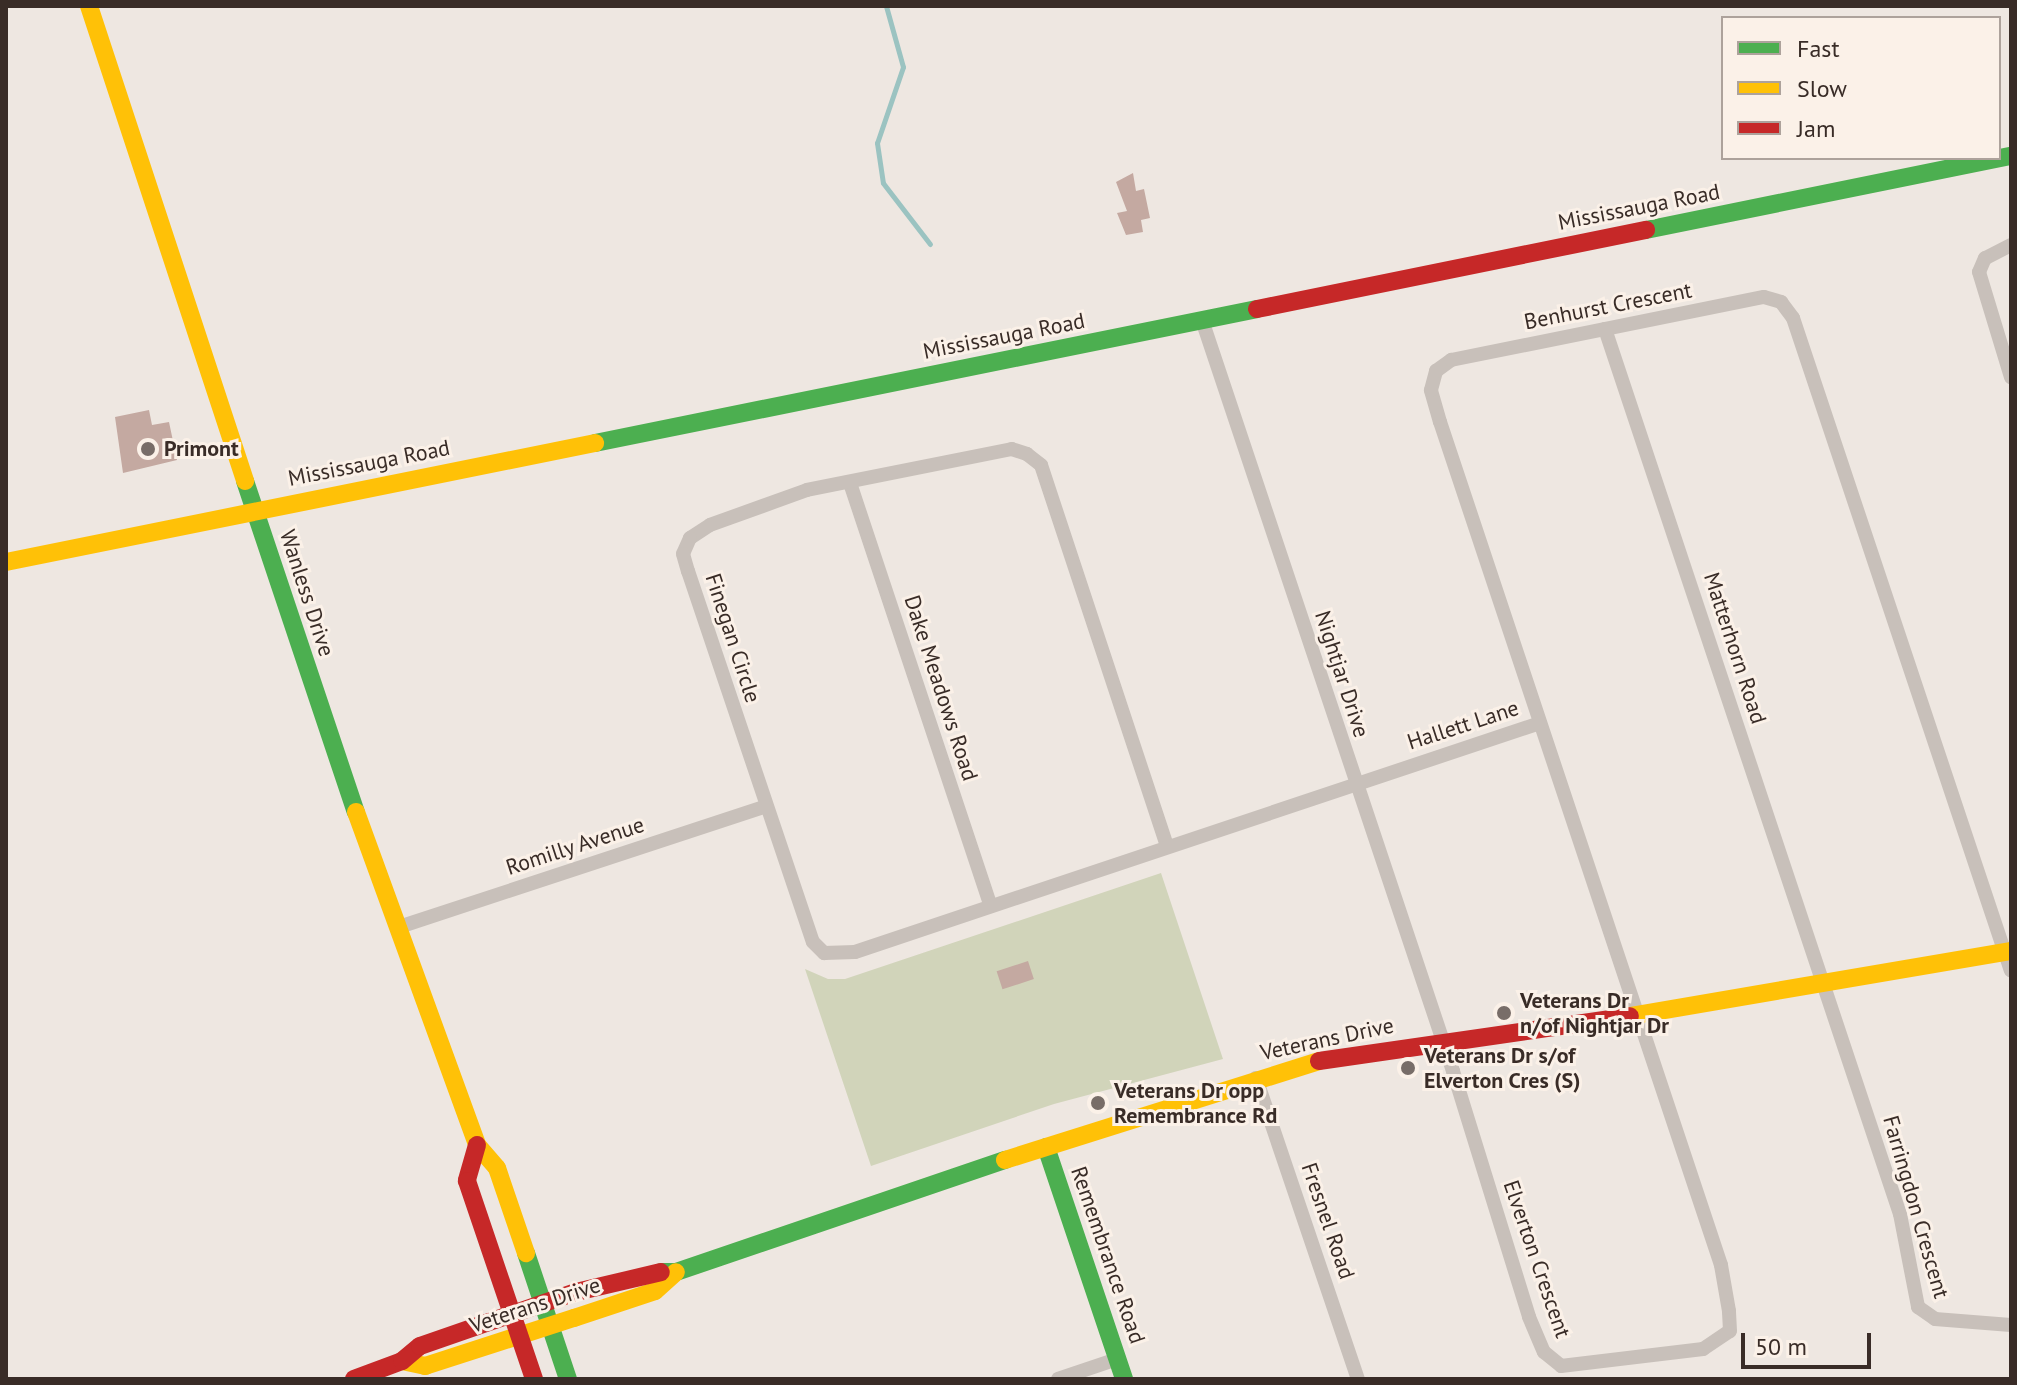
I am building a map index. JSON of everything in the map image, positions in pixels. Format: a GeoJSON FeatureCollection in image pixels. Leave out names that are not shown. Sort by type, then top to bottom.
{"type":"FeatureCollection","features":[{"type":"Feature","properties":{"kind":"main road","name":"Wanless Drive"},"geometry":{"type":"LineString","coordinates":[[89,6],[255,511],[399,927],[477,1145],[497,1168],[568,1379]]}},
{"type":"Feature","properties":{"kind":"main road","name":"Mississauga Road"},"geometry":{"type":"LineString","coordinates":[[6,562],[1991,160]]}},
{"type":"Feature","properties":{"kind":"main road","name":"Veterans Drive"},"geometry":{"type":"LineString","coordinates":[[354,1379],[402,1361],[420,1346],[543,1304],[646,1272],[676,1272],[1256,1078],[1326,1059],[1637,1015],[2008,951]]}},
{"type":"Feature","properties":{"kind":"main road"},"geometry":{"type":"LineString","coordinates":[[477,1145],[467,1181],[534,1379]]}},
{"type":"Feature","properties":{"kind":"main road","name":"Remembrance Road"},"geometry":{"type":"LineString","coordinates":[[1046,1147],[1124,1379]]}},
{"type":"Feature","properties":{"kind":"main road","name":"Veterans Drive"},"geometry":{"type":"LineString","coordinates":[[402,1361],[425,1366],[655,1291],[676,1272]]}},
{"type":"Feature","properties":{"kind":"street"},"geometry":{"type":"LineString","coordinates":[[2011,245],[1985,258],[1979,272],[2011,377]]}},
{"type":"Feature","properties":{"kind":"street","name":"Benhurst Crescent"},"geometry":{"type":"LineString","coordinates":[[1637,1015],[1431,390],[1436,371],[1451,360],[1764,297],[1781,302],[1793,318],[2008,951]]}},
{"type":"Feature","properties":{"kind":"street","name":"Nightjar Drive"},"geometry":{"type":"LineString","coordinates":[[1202,320],[1442,1041]]}},
{"type":"Feature","properties":{"kind":"street","name":"Matterhorn Road"},"geometry":{"type":"LineString","coordinates":[[1605,329],[1823,982]]}},
{"type":"Feature","properties":{"kind":"street","name":"Finegan Circle"},"geometry":{"type":"LineString","coordinates":[[1167,846],[1041,465],[1012,449],[807,490],[710,525],[690,538],[683,554],[813,942],[824,953],[855,952],[1355,785]]}},
{"type":"Feature","properties":{"kind":"street","name":"Dake Meadows Road"},"geometry":{"type":"LineString","coordinates":[[850,483],[991,906]]}},
{"type":"Feature","properties":{"kind":"street","name":"Hallett Lane"},"geometry":{"type":"LineString","coordinates":[[1355,785],[1540,723]]}},
{"type":"Feature","properties":{"kind":"street","name":"Romilly Avenue"},"geometry":{"type":"LineString","coordinates":[[399,927],[766,806]]}},
{"type":"Feature","properties":{"kind":"street"},"geometry":{"type":"LineString","coordinates":[[2008,951],[2011,971]]}},
{"type":"Feature","properties":{"kind":"street","name":"Farringdon Crescent"},"geometry":{"type":"LineString","coordinates":[[1823,982],[1900,1214],[1918,1307],[1935,1319],[2011,1325]]}},
{"type":"Feature","properties":{"kind":"street","name":"Elverton Crescent"},"geometry":{"type":"LineString","coordinates":[[1442,1041],[1544,1352],[1561,1366],[1586,1366],[1636,1353],[1703,1349],[1730,1331],[1721,1265],[1637,1015]]}},
{"type":"Feature","properties":{"kind":"street","name":"Fresnel Road"},"geometry":{"type":"LineString","coordinates":[[1256,1078],[1358,1379]]}},
{"type":"Feature","properties":{"kind":"street"},"geometry":{"type":"LineString","coordinates":[[1058,1379],[1117,1359]]}},
{"type":"Feature","properties":{"kind":"green space"},"geometry":{"type":"Polygon","coordinates":[[[1161,873],[1223,1059],[1054,1104],[871,1166],[805,969],[828,979],[845,979],[1161,873]]]}},
{"type":"Feature","properties":{"kind":"building"},"geometry":{"type":"Polygon","coordinates":[[[1133,173],[1136,191],[1144,189],[1150,218],[1141,220],[1143,232],[1126,235],[1117,213],[1127,211],[1116,182],[1133,173]]]}},
{"type":"Feature","properties":{"kind":"building","name":"Primont"},"geometry":{"type":"Polygon","coordinates":[[[149,410],[152,425],[169,422],[177,460],[123,473],[115,417],[149,410]]]}},
{"type":"Feature","properties":{"kind":"building"},"geometry":{"type":"Polygon","coordinates":[[[1028,961],[1034,979],[1002,989],[997,971],[1028,961]]]}},
{"type":"Feature","properties":{"kind":"waterway"},"geometry":{"type":"LineString","coordinates":[[886,6],[903,67],[877,143],[883,183],[930,244]]}},
{"type":"Feature","properties":{"kind":"traffic: fast"},"geometry":{"type":"LineString","coordinates":[[2001,158],[2011,156]]}},
{"type":"Feature","properties":{"kind":"traffic: fast"},"geometry":{"type":"LineString","coordinates":[[1646,230],[1991,160]]}},
{"type":"Feature","properties":{"kind":"traffic: fast"},"geometry":{"type":"LineString","coordinates":[[595,443],[1257,309]]}},
{"type":"Feature","properties":{"kind":"traffic: fast"},"geometry":{"type":"LineString","coordinates":[[245,481],[356,812]]}},
{"type":"Feature","properties":{"kind":"traffic: fast"},"geometry":{"type":"LineString","coordinates":[[1046,1147],[1124,1379]]}},
{"type":"Feature","properties":{"kind":"traffic: fast"},"geometry":{"type":"LineString","coordinates":[[661,1272],[676,1272],[1005,1160]]}},
{"type":"Feature","properties":{"kind":"traffic: fast"},"geometry":{"type":"LineString","coordinates":[[526,1253],[568,1379]]}},
{"type":"Feature","properties":{"kind":"traffic: slow"},"geometry":{"type":"LineString","coordinates":[[89,6],[245,481]]}},
{"type":"Feature","properties":{"kind":"traffic: slow"},"geometry":{"type":"LineString","coordinates":[[6,562],[595,443]]}},
{"type":"Feature","properties":{"kind":"traffic: slow"},"geometry":{"type":"LineString","coordinates":[[356,812],[477,1145],[497,1168],[526,1253]]}},
{"type":"Feature","properties":{"kind":"traffic: slow"},"geometry":{"type":"LineString","coordinates":[[1630,1016],[2011,951]]}},
{"type":"Feature","properties":{"kind":"traffic: slow"},"geometry":{"type":"LineString","coordinates":[[1005,1160],[1319,1061]]}},
{"type":"Feature","properties":{"kind":"traffic: slow"},"geometry":{"type":"LineString","coordinates":[[402,1361],[425,1366],[574,1318],[655,1291],[676,1272]]}},
{"type":"Feature","properties":{"kind":"traffic: jam"},"geometry":{"type":"LineString","coordinates":[[1257,309],[1646,230]]}},
{"type":"Feature","properties":{"kind":"traffic: jam"},"geometry":{"type":"LineString","coordinates":[[1319,1061],[1630,1016]]}},
{"type":"Feature","properties":{"kind":"traffic: jam"},"geometry":{"type":"LineString","coordinates":[[477,1145],[467,1181],[534,1379]]}},
{"type":"Feature","properties":{"kind":"traffic: jam"},"geometry":{"type":"LineString","coordinates":[[354,1379],[402,1361],[420,1346],[576,1292],[661,1272]]}},
{"type":"Feature","properties":{"kind":"place","name":"Primont"},"geometry":{"type":"Point","coordinates":[148,449]}},
{"type":"Feature","properties":{"kind":"place","name":"Veterans Dr n/of Nightjar Dr"},"geometry":{"type":"Point","coordinates":[1504,1013]}},
{"type":"Feature","properties":{"kind":"place","name":"Veterans Dr s/of Elverton Cres (S)"},"geometry":{"type":"Point","coordinates":[1408,1068]}},
{"type":"Feature","properties":{"kind":"place","name":"Veterans Dr opp Remembrance Rd"},"geometry":{"type":"Point","coordinates":[1098,1103]}}]}
